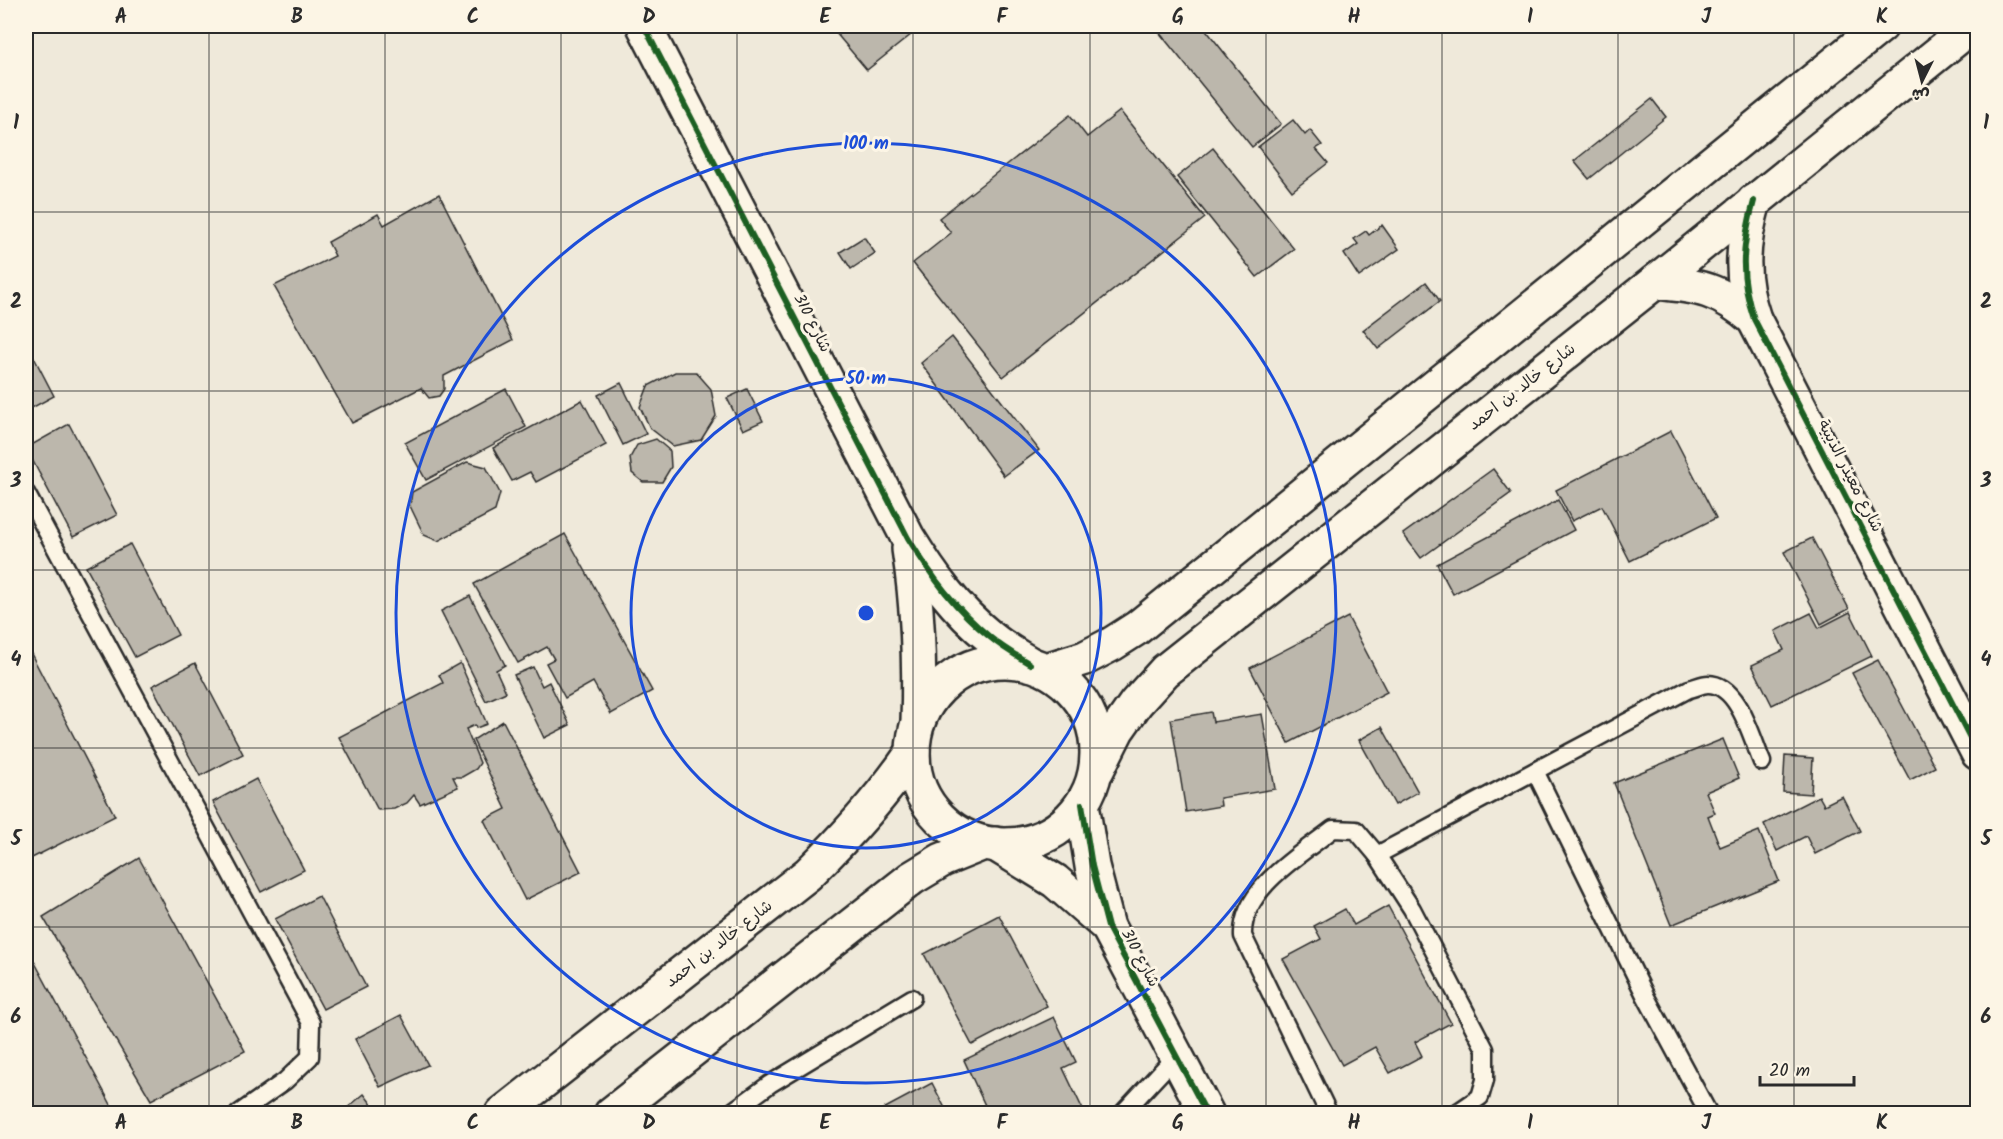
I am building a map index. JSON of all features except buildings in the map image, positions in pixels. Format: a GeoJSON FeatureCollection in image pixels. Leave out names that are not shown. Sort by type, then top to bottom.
{"type":"FeatureCollection","features":[{"type":"Feature","properties":{"kind":"main road","name":"شارع 310"},"geometry":{"type":"LineString","coordinates":[[644,26],[908,538],[931,576],[959,610],[993,640],[1038,667]]}},
{"type":"Feature","properties":{"kind":"main road"},"geometry":{"type":"LineString","coordinates":[[1038,667],[1066,684],[1082,702],[1093,723],[1098,746],[1096,770],[1091,788],[1082,804],[1066,823],[1044,836],[1020,844],[989,843],[961,833],[941,819],[925,800],[916,777],[915,737],[931,698],[950,679],[975,666],[1003,661],[1038,667],[1085,658],[1137,628],[1881,26]]}},
{"type":"Feature","properties":{"kind":"main road","name":"شارع خالد بن احمد"},"geometry":{"type":"LineString","coordinates":[[1096,770],[1136,703],[1165,671],[1655,282],[1972,26]]}},
{"type":"Feature","properties":{"kind":"main road","name":"شارع معيذر الذيبية"},"geometry":{"type":"LineString","coordinates":[[1754,201],[1744,240],[1742,259],[1746,298],[1754,318],[1977,753]]}},
{"type":"Feature","properties":{"kind":"main road","name":"شارع معيذر الذيبية"},"geometry":{"type":"LineString","coordinates":[[1655,282],[1699,286],[1718,293],[1754,318]]}},
{"type":"Feature","properties":{"kind":"main road","name":"شارع 310"},"geometry":{"type":"LineString","coordinates":[[908,538],[918,630],[920,677],[915,737]]}},
{"type":"Feature","properties":{"kind":"main road","name":"شارع خالد بن احمد"},"geometry":{"type":"LineString","coordinates":[[502,1113],[808,874],[843,840],[873,806],[915,737]]}},
{"type":"Feature","properties":{"kind":"main road","name":"شارع 310"},"geometry":{"type":"LineString","coordinates":[[1082,804],[1092,866],[1108,927],[1207,1113]]}},
{"type":"Feature","properties":{"kind":"main road","name":"شارع 310"},"geometry":{"type":"LineString","coordinates":[[989,843],[1055,881],[1108,927]]}},
{"type":"Feature","properties":{"kind":"main road"},"geometry":{"type":"LineString","coordinates":[[621,1109],[912,878],[942,860],[989,843]]}},
{"type":"Feature","properties":{"kind":"lane"},"geometry":{"type":"LineString","coordinates":[[26,492],[310,1023],[310,1057],[285,1081],[238,1113]]}},
{"type":"Feature","properties":{"kind":"lane"},"geometry":{"type":"LineString","coordinates":[[1377,855],[1689,689],[1708,684],[1727,691],[1739,706],[1762,762]]}},
{"type":"Feature","properties":{"kind":"lane"},"geometry":{"type":"LineString","coordinates":[[1535,771],[1646,997],[1709,1113]]}},
{"type":"Feature","properties":{"kind":"lane"},"geometry":{"type":"LineString","coordinates":[[1329,1113],[1243,936],[1242,924],[1246,910],[1269,879],[1333,829],[1356,830],[1377,855],[1412,909],[1485,1049],[1485,1080],[1480,1097],[1455,1113]]}},
{"type":"Feature","properties":{"kind":"lane"},"geometry":{"type":"LineString","coordinates":[[729,1113],[771,1084],[912,998]]}},
{"type":"Feature","properties":{"kind":"lane"},"geometry":{"type":"LineString","coordinates":[[1122,1113],[1176,1056]]}},
{"type":"Feature","properties":{"kind":"cycle path"},"geometry":{"type":"LineString","coordinates":[[644,26],[908,538],[935,579],[966,616],[996,642],[1030,664]]}},
{"type":"Feature","properties":{"kind":"cycle path"},"geometry":{"type":"LineString","coordinates":[[1754,201],[1744,260],[1746,288],[1754,319],[1978,753]]}},
{"type":"Feature","properties":{"kind":"cycle path"},"geometry":{"type":"LineString","coordinates":[[1082,804],[1092,866],[1108,927],[1207,1114]]}}]}
